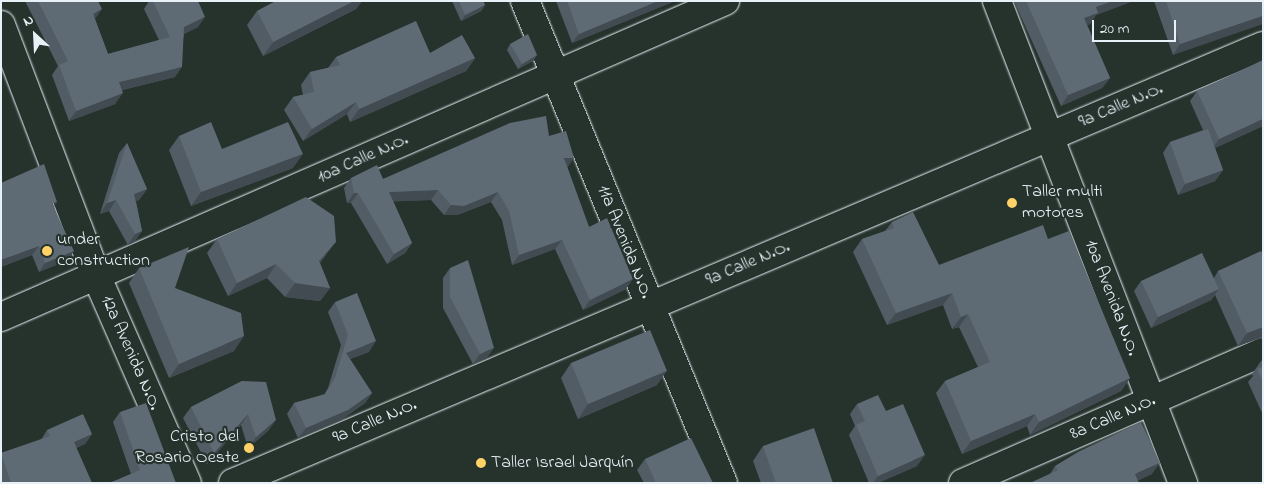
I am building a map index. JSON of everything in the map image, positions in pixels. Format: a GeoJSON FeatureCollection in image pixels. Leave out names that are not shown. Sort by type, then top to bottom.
{"type":"FeatureCollection","features":[{"type":"Feature","properties":{"kind":"street","name":"11a Avenida N.O."},"geometry":{"type":"LineString","coordinates":[[525,1],[724,483]]}},
{"type":"Feature","properties":{"kind":"street","name":"10a Calle N.O."},"geometry":{"type":"LineString","coordinates":[[1,317],[724,1]]}},
{"type":"Feature","properties":{"kind":"street","name":"10a Avenida N.O."},"geometry":{"type":"LineString","coordinates":[[997,1],[1183,483]]}},
{"type":"Feature","properties":{"kind":"street","name":"12a Avenida N.O."},"geometry":{"type":"LineString","coordinates":[[1,25],[96,275],[187,483]]}},
{"type":"Feature","properties":{"kind":"street","name":"9a Calle N.O."},"geometry":{"type":"LineString","coordinates":[[233,483],[1263,46]]}},
{"type":"Feature","properties":{"kind":"street","name":"8a Calle N.O."},"geometry":{"type":"LineString","coordinates":[[964,483],[1263,352]]}},
{"type":"Feature","properties":{"kind":"building"},"geometry":{"type":"Polygon","coordinates":[[[38,1],[98,1],[102,9],[93,14],[108,54],[170,37],[153,1],[198,1],[205,17],[184,27],[182,67],[119,82],[123,93],[76,111],[59,65],[68,61],[38,1]]]}},
{"type":"Feature","properties":{"kind":"building"},"geometry":{"type":"Polygon","coordinates":[[[276,1],[354,1],[273,42],[257,11],[276,1]]]}},
{"type":"Feature","properties":{"kind":"building"},"geometry":{"type":"Polygon","coordinates":[[[459,1],[483,1],[485,5],[465,15],[459,1]]]}},
{"type":"Feature","properties":{"kind":"building"},"geometry":{"type":"Polygon","coordinates":[[[567,1],[658,1],[579,34],[567,1]]]}},
{"type":"Feature","properties":{"kind":"building"},"geometry":{"type":"Polygon","coordinates":[[[1026,1],[1112,1],[1096,7],[1098,13],[1084,18],[1110,78],[1068,95],[1026,1]]]}},
{"type":"Feature","properties":{"kind":"building"},"geometry":{"type":"Polygon","coordinates":[[[1166,1],[1263,1],[1263,16],[1180,44],[1166,1]]]}},
{"type":"Feature","properties":{"kind":"building"},"geometry":{"type":"Polygon","coordinates":[[[416,21],[430,53],[462,35],[475,58],[359,109],[356,102],[312,129],[293,97],[314,92],[310,72],[340,65],[336,57],[416,21]]]}},
{"type":"Feature","properties":{"kind":"building"},"geometry":{"type":"Polygon","coordinates":[[[528,34],[537,55],[522,64],[510,44],[528,34]]]}},
{"type":"Feature","properties":{"kind":"building"},"geometry":{"type":"Polygon","coordinates":[[[1263,60],[1263,119],[1219,139],[1197,91],[1263,60]]]}},
{"type":"Feature","properties":{"kind":"building"},"geometry":{"type":"Polygon","coordinates":[[[546,116],[549,136],[566,131],[574,158],[564,158],[589,227],[607,218],[633,279],[590,300],[562,240],[519,255],[509,211],[498,192],[464,206],[451,205],[438,190],[389,192],[412,243],[394,254],[358,193],[354,193],[351,178],[377,165],[383,179],[510,123],[546,116]]]}},
{"type":"Feature","properties":{"kind":"building"},"geometry":{"type":"Polygon","coordinates":[[[211,122],[222,149],[288,122],[303,154],[201,192],[179,136],[211,122]]]}},
{"type":"Feature","properties":{"kind":"building"},"geometry":{"type":"Polygon","coordinates":[[[1208,129],[1223,170],[1185,184],[1170,142],[1208,129]]]}},
{"type":"Feature","properties":{"kind":"building"},"geometry":{"type":"Polygon","coordinates":[[[127,143],[147,189],[134,194],[142,231],[135,234],[116,200],[107,203],[127,143]]]}},
{"type":"Feature","properties":{"kind":"building"},"geometry":{"type":"Polygon","coordinates":[[[44,164],[57,202],[52,204],[74,251],[45,263],[39,246],[1,260],[1,183],[44,164]]]}},
{"type":"Feature","properties":{"kind":"building"},"geometry":{"type":"Polygon","coordinates":[[[306,197],[334,216],[336,242],[319,261],[330,288],[295,283],[276,264],[237,283],[217,239],[306,197]]]}},
{"type":"Feature","properties":{"kind":"building"},"geometry":{"type":"Polygon","coordinates":[[[913,212],[939,265],[1043,225],[1048,239],[1069,231],[1130,378],[1039,422],[1035,414],[971,441],[945,381],[990,362],[968,314],[961,317],[952,293],[896,313],[862,239],[894,228],[892,222],[913,212]]]}},
{"type":"Feature","properties":{"kind":"building"},"geometry":{"type":"Polygon","coordinates":[[[189,247],[175,288],[241,313],[244,336],[179,364],[139,268],[189,247]]]}},
{"type":"Feature","properties":{"kind":"building"},"geometry":{"type":"Polygon","coordinates":[[[1261,251],[1263,255],[1263,327],[1247,333],[1218,271],[1261,251]]]}},
{"type":"Feature","properties":{"kind":"building"},"geometry":{"type":"Polygon","coordinates":[[[1202,253],[1219,289],[1158,317],[1141,281],[1202,253]]]}},
{"type":"Feature","properties":{"kind":"building"},"geometry":{"type":"Polygon","coordinates":[[[468,260],[494,348],[480,354],[450,297],[450,268],[468,260]]]}},
{"type":"Feature","properties":{"kind":"building"},"geometry":{"type":"Polygon","coordinates":[[[357,293],[376,341],[346,353],[372,393],[348,410],[306,428],[294,403],[325,394],[335,378],[348,335],[335,302],[357,293]]]}},
{"type":"Feature","properties":{"kind":"building"},"geometry":{"type":"Polygon","coordinates":[[[650,330],[667,371],[588,404],[571,363],[650,330]]]}},
{"type":"Feature","properties":{"kind":"building"},"geometry":{"type":"Polygon","coordinates":[[[1263,367],[1263,382],[1257,369],[1263,367]]]}},
{"type":"Feature","properties":{"kind":"building"},"geometry":{"type":"Polygon","coordinates":[[[242,381],[266,382],[276,420],[256,437],[248,414],[214,453],[191,407],[242,381]]]}},
{"type":"Feature","properties":{"kind":"building"},"geometry":{"type":"Polygon","coordinates":[[[878,395],[886,411],[903,404],[925,455],[878,476],[856,425],[865,421],[857,404],[878,395]]]}},
{"type":"Feature","properties":{"kind":"building"},"geometry":{"type":"Polygon","coordinates":[[[146,403],[176,483],[109,483],[140,470],[120,412],[146,403]]]}},
{"type":"Feature","properties":{"kind":"building"},"geometry":{"type":"Polygon","coordinates":[[[83,414],[92,434],[74,442],[92,483],[11,483],[1,453],[50,436],[47,430],[83,414]]]}},
{"type":"Feature","properties":{"kind":"building"},"geometry":{"type":"Polygon","coordinates":[[[1141,422],[1160,463],[1135,474],[1139,483],[1030,483],[1058,470],[1055,466],[1078,452],[1141,422]]]}},
{"type":"Feature","properties":{"kind":"building"},"geometry":{"type":"Polygon","coordinates":[[[814,428],[833,483],[776,483],[763,446],[814,428]]]}},
{"type":"Feature","properties":{"kind":"building"},"geometry":{"type":"Polygon","coordinates":[[[691,438],[713,483],[656,483],[645,459],[691,438]]]}},
{"type":"Feature","properties":{"kind":"place","name":"Taller multi motores"},"geometry":{"type":"Point","coordinates":[1012,203]}},
{"type":"Feature","properties":{"kind":"place","name":"under construction"},"geometry":{"type":"Point","coordinates":[47,251]}},
{"type":"Feature","properties":{"kind":"place","name":"Cristo del Rosario Oeste"},"geometry":{"type":"Point","coordinates":[249,448]}},
{"type":"Feature","properties":{"kind":"place","name":"Taller Israel Jarquín"},"geometry":{"type":"Point","coordinates":[481,463]}}]}
